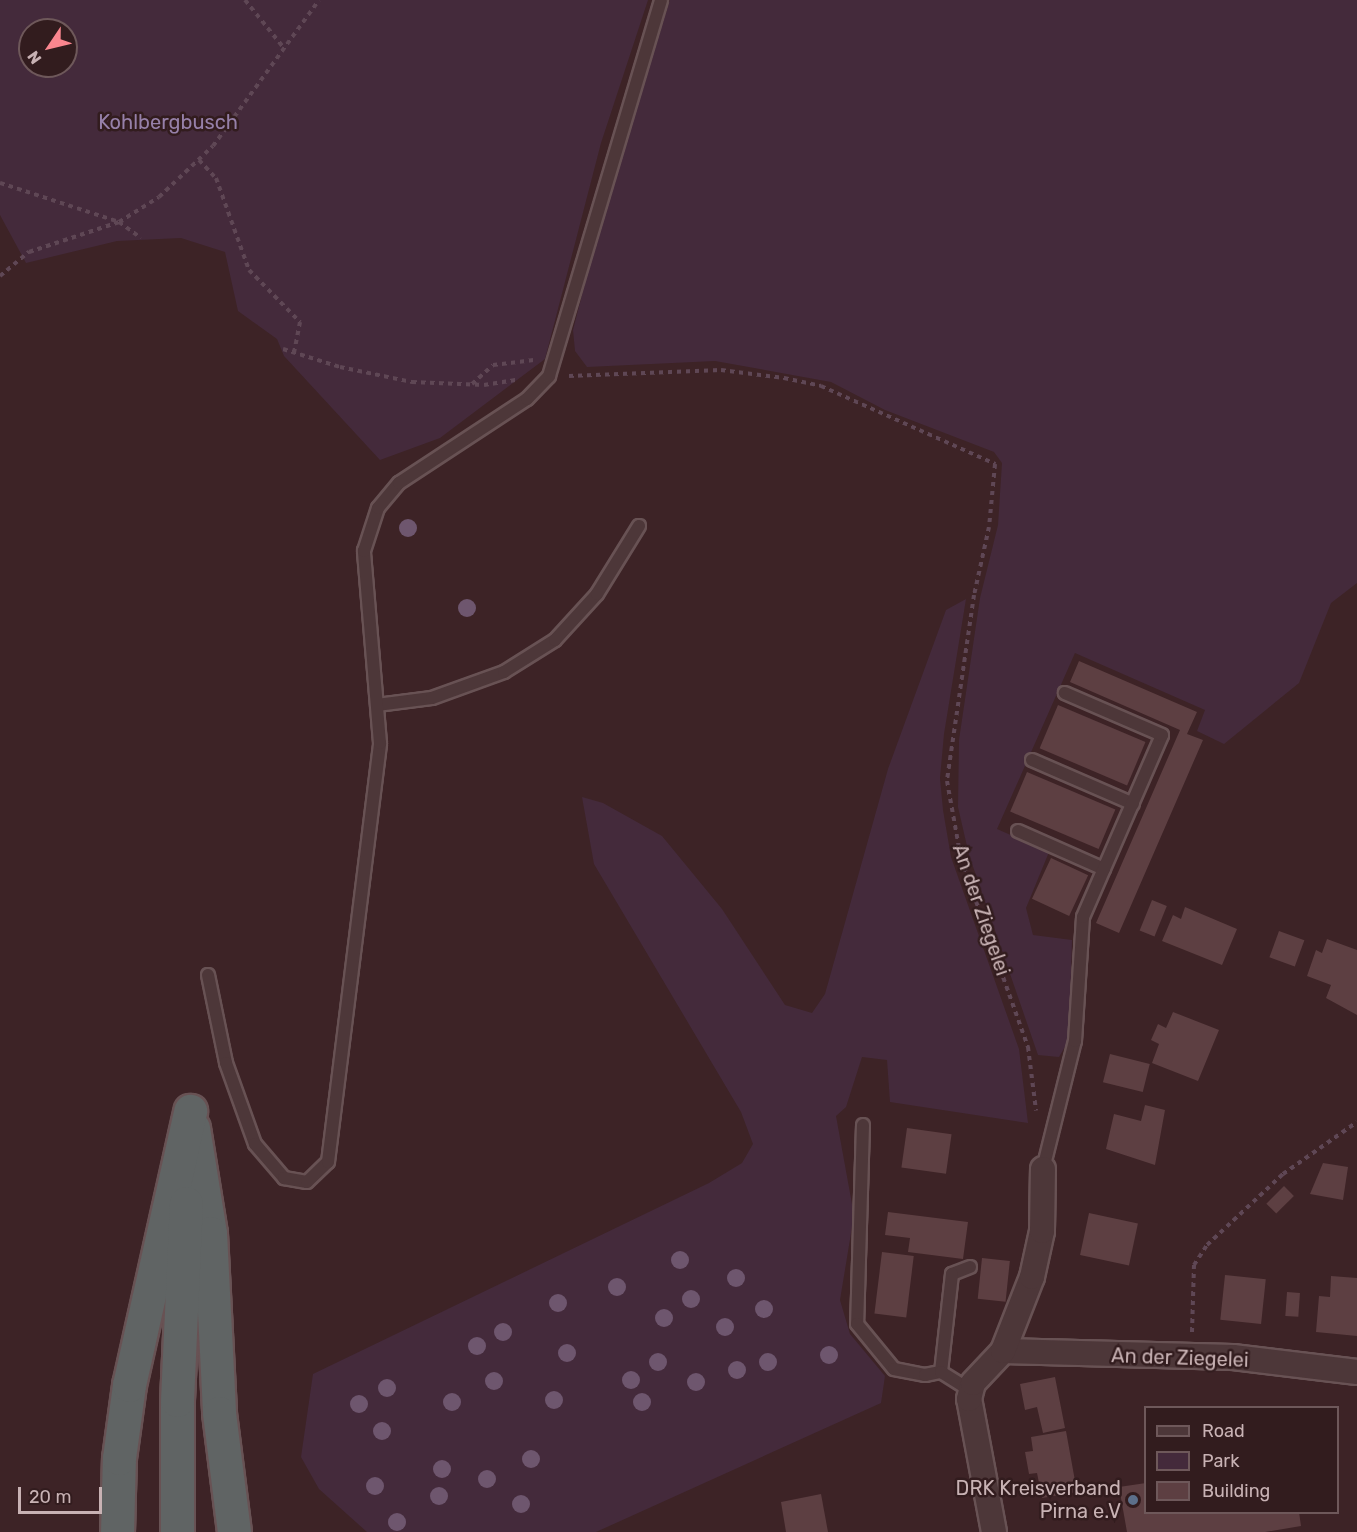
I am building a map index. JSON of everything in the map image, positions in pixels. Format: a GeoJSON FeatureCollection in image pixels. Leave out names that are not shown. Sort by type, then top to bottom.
{"type":"FeatureCollection","features":[{"type":"Feature","properties":{"kind":"highway"},"geometry":{"type":"LineString","coordinates":[[117,1532],[119,1458],[129,1385],[190,1111]]}},
{"type":"Feature","properties":{"kind":"highway"},"geometry":{"type":"LineString","coordinates":[[177,1532],[177,1400],[190,1111]]}},
{"type":"Feature","properties":{"kind":"highway"},"geometry":{"type":"LineString","coordinates":[[190,1111],[210,1233],[219,1413],[234,1532]]}},
{"type":"Feature","properties":{"kind":"street"},"geometry":{"type":"LineString","coordinates":[[994,1532],[972,1425],[971,1391],[985,1367],[1003,1351],[1032,1277],[1042,1231],[1043,1169]]}},
{"type":"Feature","properties":{"kind":"street","name":"An der Ziegelei"},"geometry":{"type":"LineString","coordinates":[[1003,1351],[1193,1357],[1357,1372]]}},
{"type":"Feature","properties":{"kind":"lane"},"geometry":{"type":"LineString","coordinates":[[208,975],[226,1063],[255,1144],[284,1178],[307,1182],[328,1162],[374,810],[380,743],[364,551],[378,508],[399,483],[526,399],[549,376],[556,360],[661,0]]}},
{"type":"Feature","properties":{"kind":"lane"},"geometry":{"type":"LineString","coordinates":[[377,705],[442,694],[504,672],[555,640],[597,594],[639,526]]}},
{"type":"Feature","properties":{"kind":"lane"},"geometry":{"type":"LineString","coordinates":[[1043,1169],[1075,1041],[1083,917],[1162,735],[1065,693]]}},
{"type":"Feature","properties":{"kind":"lane"},"geometry":{"type":"LineString","coordinates":[[1032,760],[1132,804]]}},
{"type":"Feature","properties":{"kind":"lane"},"geometry":{"type":"LineString","coordinates":[[1018,831],[1104,868]]}},
{"type":"Feature","properties":{"kind":"lane"},"geometry":{"type":"LineString","coordinates":[[864,1125],[858,1324],[894,1369],[925,1375],[941,1372],[971,1391]]}},
{"type":"Feature","properties":{"kind":"lane"},"geometry":{"type":"LineString","coordinates":[[941,1372],[952,1274],[970,1267]]}},
{"type":"Feature","properties":{"kind":"path"},"geometry":{"type":"LineString","coordinates":[[245,0],[283,47]]}},
{"type":"Feature","properties":{"kind":"path"},"geometry":{"type":"LineString","coordinates":[[0,276],[28,252],[119,222],[159,197],[199,160],[319,0]]}},
{"type":"Feature","properties":{"kind":"path"},"geometry":{"type":"LineString","coordinates":[[199,160],[216,178],[249,270],[300,322],[294,353]]}},
{"type":"Feature","properties":{"kind":"path"},"geometry":{"type":"LineString","coordinates":[[0,183],[119,222],[141,238]]}},
{"type":"Feature","properties":{"kind":"path"},"geometry":{"type":"LineString","coordinates":[[283,349],[412,382],[471,385],[549,376]]}},
{"type":"Feature","properties":{"kind":"path"},"geometry":{"type":"LineString","coordinates":[[471,385],[493,365],[556,360]]}},
{"type":"Feature","properties":{"kind":"path","name":"An der Ziegelei"},"geometry":{"type":"LineString","coordinates":[[549,376],[721,370],[783,378],[821,386],[995,464],[989,527],[974,595],[946,781],[961,859],[1028,1047],[1037,1113]]}},
{"type":"Feature","properties":{"kind":"path"},"geometry":{"type":"LineString","coordinates":[[1193,1357],[1190,1298],[1194,1265],[1207,1245],[1283,1174],[1357,1122]]}},
{"type":"Feature","properties":{"kind":"green space","name":"Kohlbergbusch"},"geometry":{"type":"Polygon","coordinates":[[[0,0],[648,0],[601,143],[545,359],[440,438],[380,460],[284,356],[277,339],[238,311],[225,252],[181,238],[117,241],[26,263],[0,215],[0,0]]]}},
{"type":"Feature","properties":{"kind":"green space"},"geometry":{"type":"Polygon","coordinates":[[[670,0],[1357,0],[1357,583],[1331,603],[1299,683],[1224,744],[1197,731],[1205,710],[1075,653],[997,829],[1049,852],[1026,908],[1033,935],[1072,940],[1069,1040],[1059,1057],[1038,1055],[969,855],[958,807],[959,740],[980,598],[998,525],[1002,463],[994,452],[885,410],[831,382],[715,361],[587,367],[575,351],[573,330],[605,205],[670,0]]]}},
{"type":"Feature","properties":{"kind":"green space"},"geometry":{"type":"Polygon","coordinates":[[[966,599],[944,734],[940,778],[943,810],[951,857],[1019,1049],[1028,1123],[890,1102],[887,1060],[862,1057],[846,1107],[836,1116],[854,1215],[840,1300],[850,1334],[885,1376],[881,1403],[596,1532],[367,1532],[319,1489],[301,1457],[313,1374],[709,1183],[742,1163],[753,1144],[741,1112],[594,864],[582,797],[603,803],[662,836],[722,909],[785,1005],[812,1013],[825,994],[888,769],[946,610],[966,599]]]}},
{"type":"Feature","properties":{"kind":"building"},"geometry":{"type":"Polygon","coordinates":[[[1079,661],[1197,712],[1187,734],[1203,740],[1119,933],[1096,923],[1180,730],[1070,682],[1079,661]]]}},
{"type":"Feature","properties":{"kind":"building"},"geometry":{"type":"Polygon","coordinates":[[[1058,705],[1145,742],[1127,785],[1040,748],[1058,705]]]}},
{"type":"Feature","properties":{"kind":"building"},"geometry":{"type":"Polygon","coordinates":[[[1027,772],[1115,810],[1099,849],[1010,812],[1027,772]]]}},
{"type":"Feature","properties":{"kind":"building"},"geometry":{"type":"Polygon","coordinates":[[[1051,858],[1088,875],[1069,916],[1032,899],[1051,858]]]}},
{"type":"Feature","properties":{"kind":"building"},"geometry":{"type":"Polygon","coordinates":[[[1152,900],[1167,906],[1154,937],[1140,931],[1152,900]]]}},
{"type":"Feature","properties":{"kind":"building"},"geometry":{"type":"Polygon","coordinates":[[[1185,907],[1237,929],[1222,965],[1162,941],[1173,915],[1181,919],[1185,907]]]}},
{"type":"Feature","properties":{"kind":"building"},"geometry":{"type":"Polygon","coordinates":[[[1279,931],[1304,940],[1295,967],[1269,957],[1279,931]]]}},
{"type":"Feature","properties":{"kind":"building"},"geometry":{"type":"Polygon","coordinates":[[[1327,939],[1357,950],[1357,1015],[1326,998],[1331,985],[1307,976],[1316,950],[1322,953],[1327,939]]]}},
{"type":"Feature","properties":{"kind":"building"},"geometry":{"type":"Polygon","coordinates":[[[1173,1012],[1219,1030],[1198,1081],[1152,1063],[1159,1044],[1151,1040],[1158,1024],[1166,1028],[1173,1012]]]}},
{"type":"Feature","properties":{"kind":"building"},"geometry":{"type":"Polygon","coordinates":[[[1110,1054],[1150,1064],[1143,1092],[1103,1082],[1110,1054]]]}},
{"type":"Feature","properties":{"kind":"building"},"geometry":{"type":"Polygon","coordinates":[[[1145,1105],[1165,1110],[1155,1165],[1106,1149],[1114,1114],[1141,1121],[1145,1105]]]}},
{"type":"Feature","properties":{"kind":"building"},"geometry":{"type":"Polygon","coordinates":[[[907,1128],[952,1134],[946,1174],[901,1168],[907,1128]]]}},
{"type":"Feature","properties":{"kind":"building"},"geometry":{"type":"Polygon","coordinates":[[[1323,1163],[1348,1167],[1343,1200],[1310,1194],[1323,1163]]]}},
{"type":"Feature","properties":{"kind":"building"},"geometry":{"type":"Polygon","coordinates":[[[1284,1186],[1294,1196],[1276,1214],[1266,1204],[1284,1186]]]}},
{"type":"Feature","properties":{"kind":"building"},"geometry":{"type":"Polygon","coordinates":[[[888,1212],[968,1222],[963,1259],[908,1252],[910,1238],[885,1235],[888,1212]]]}},
{"type":"Feature","properties":{"kind":"building"},"geometry":{"type":"Polygon","coordinates":[[[1089,1213],[1138,1223],[1129,1265],[1080,1255],[1089,1213]]]}},
{"type":"Feature","properties":{"kind":"building"},"geometry":{"type":"Polygon","coordinates":[[[882,1252],[914,1256],[906,1317],[874,1314],[882,1252]]]}},
{"type":"Feature","properties":{"kind":"building"},"geometry":{"type":"Polygon","coordinates":[[[982,1258],[1010,1261],[1006,1302],[978,1299],[982,1258]]]}},
{"type":"Feature","properties":{"kind":"building"},"geometry":{"type":"Polygon","coordinates":[[[1225,1275],[1266,1279],[1261,1324],[1220,1320],[1225,1275]]]}},
{"type":"Feature","properties":{"kind":"building"},"geometry":{"type":"Polygon","coordinates":[[[1331,1276],[1357,1278],[1357,1336],[1316,1332],[1319,1296],[1330,1297],[1331,1276]]]}},
{"type":"Feature","properties":{"kind":"building"},"geometry":{"type":"Polygon","coordinates":[[[1287,1292],[1300,1293],[1298,1317],[1285,1316],[1287,1292]]]}},
{"type":"Feature","properties":{"kind":"building"},"geometry":{"type":"Polygon","coordinates":[[[1055,1377],[1065,1428],[1043,1433],[1037,1407],[1025,1410],[1020,1384],[1055,1377]]]}},
{"type":"Feature","properties":{"kind":"building"},"geometry":{"type":"Polygon","coordinates":[[[1066,1431],[1077,1492],[1042,1498],[1037,1473],[1029,1474],[1025,1452],[1033,1451],[1031,1437],[1066,1431]]]}},
{"type":"Feature","properties":{"kind":"building","name":"DRK Kreisverband Pirna e.V"},"geometry":{"type":"Polygon","coordinates":[[[1144,1483],[1144,1514],[1299,1514],[1301,1526],[1265,1532],[1127,1532],[1119,1487],[1144,1483]]]}},
{"type":"Feature","properties":{"kind":"building"},"geometry":{"type":"Polygon","coordinates":[[[821,1494],[828,1532],[786,1532],[781,1502],[821,1494]]]}},
{"type":"Feature","properties":{"kind":"place","name":"DRK Kreisverband Pirna e.V"},"geometry":{"type":"Point","coordinates":[1133,1500]}}]}
